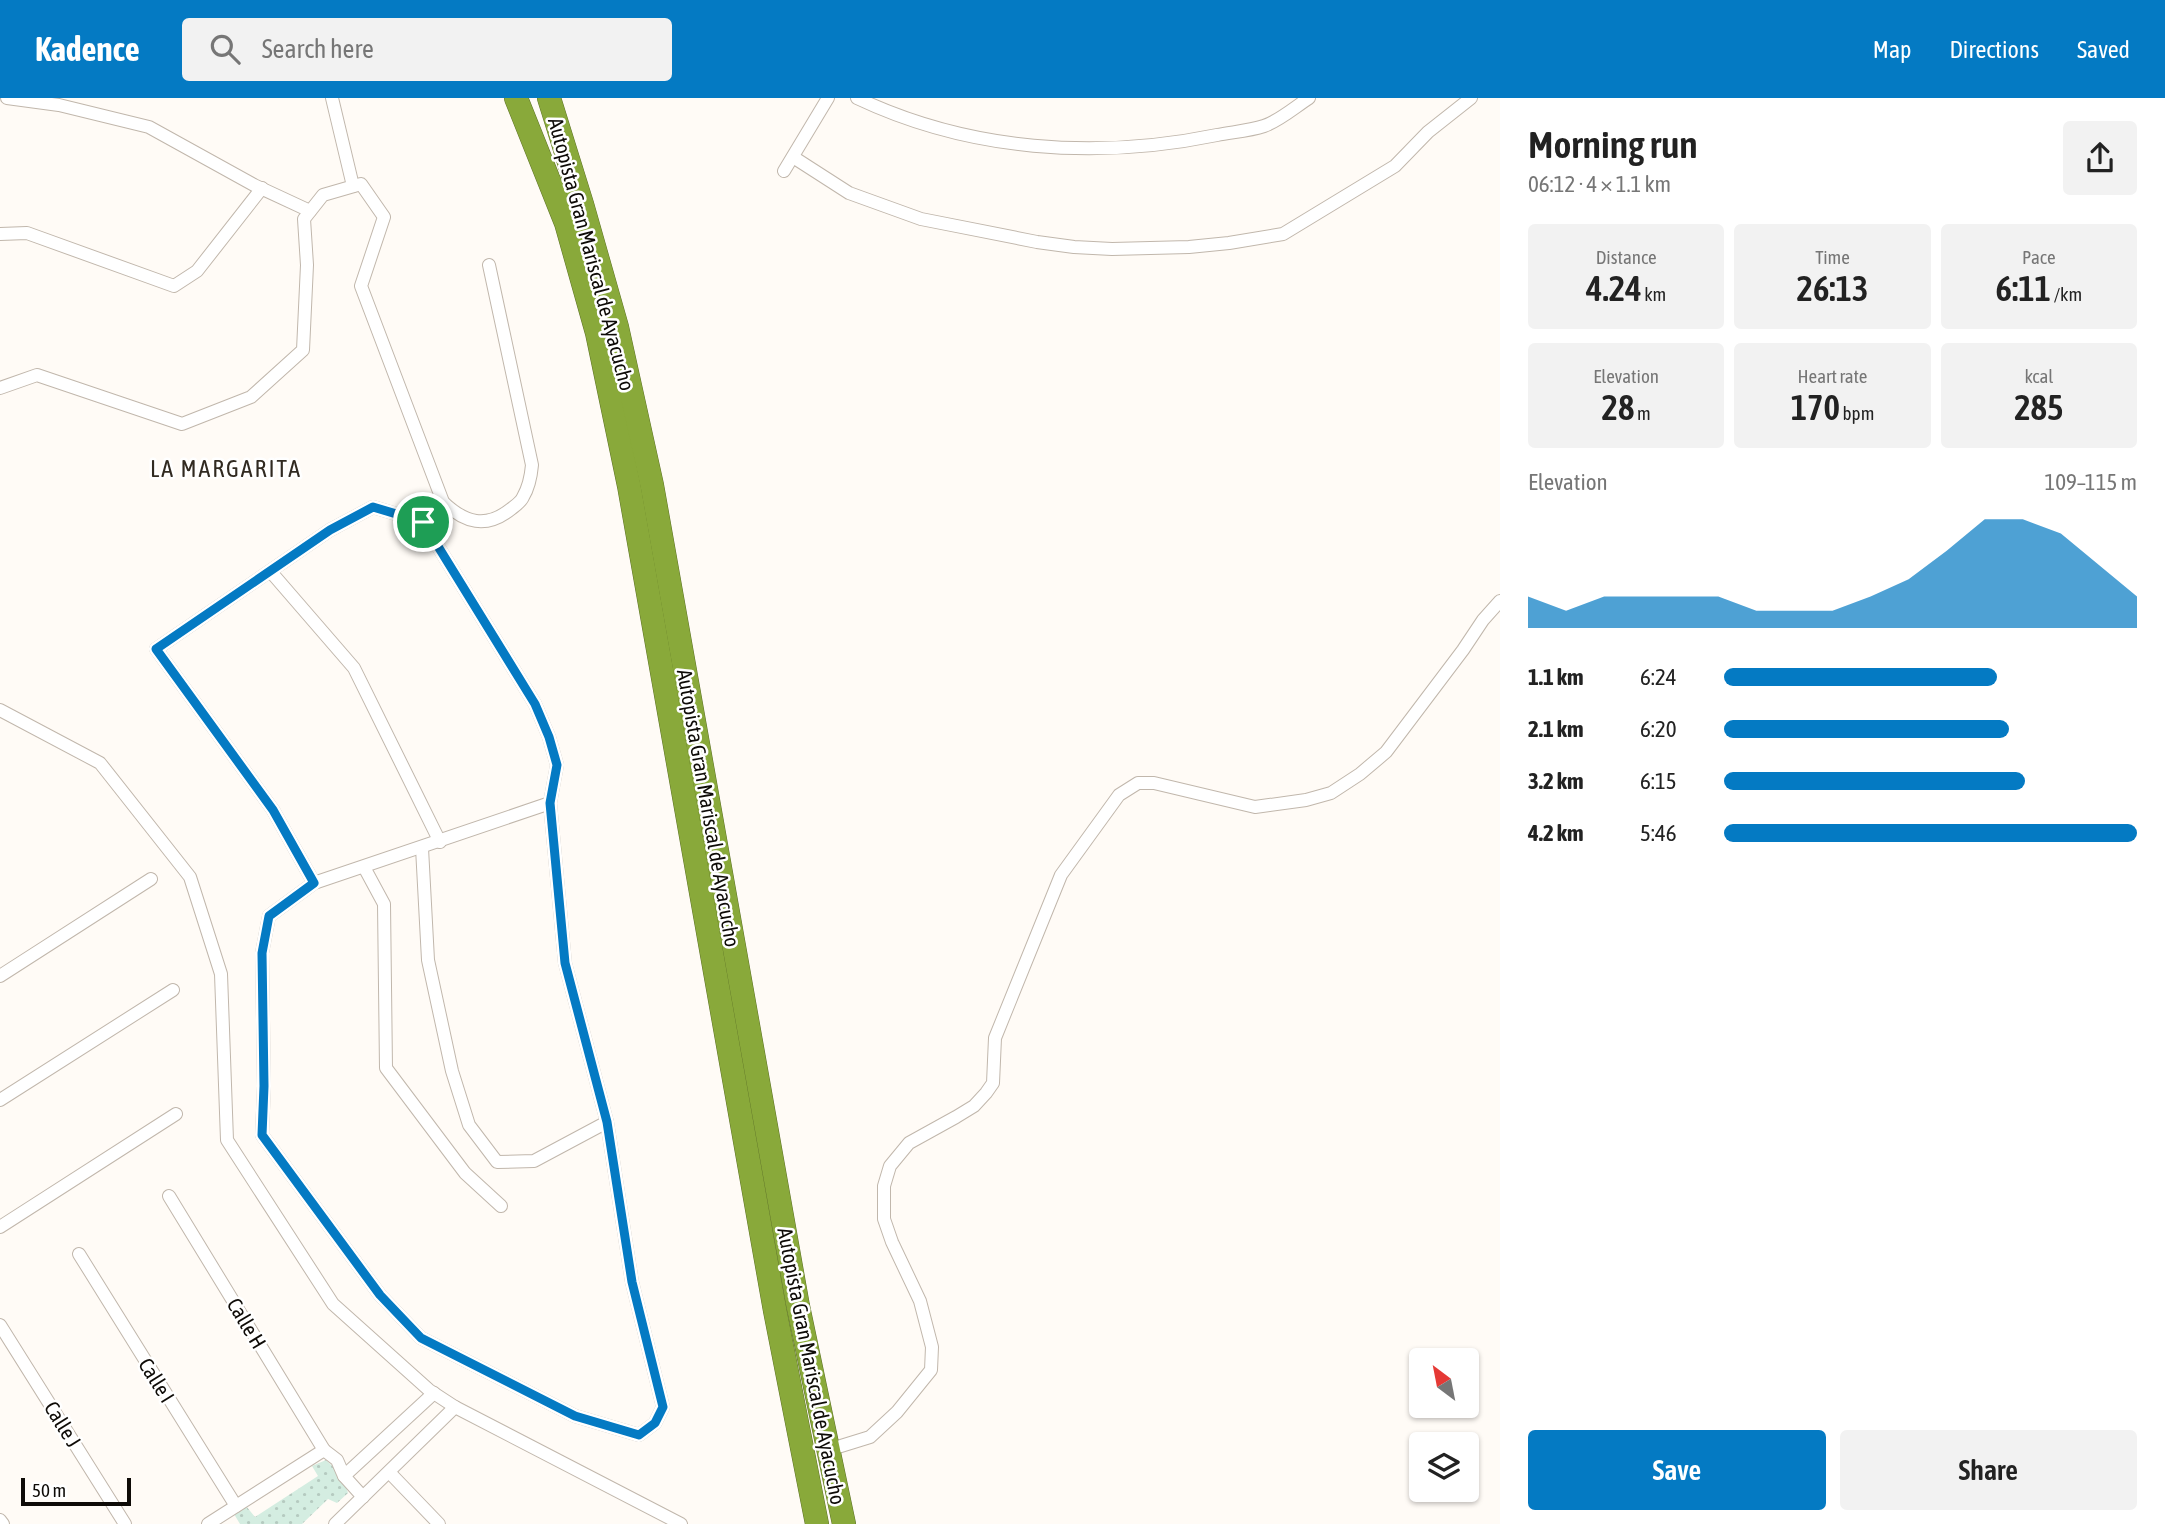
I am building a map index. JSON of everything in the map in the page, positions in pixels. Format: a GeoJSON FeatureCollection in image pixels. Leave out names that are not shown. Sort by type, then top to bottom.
{"type":"FeatureCollection","features":[{"type":"Feature","properties":{"kind":"highway","name":"Autopista Gran Mariscal de Ayacucho"},"geometry":{"type":"LineString","coordinates":[[549,98],[617,327],[652,485],[798,1306],[844,1524]]}},
{"type":"Feature","properties":{"kind":"highway","name":"Autopista Gran Mariscal de Ayacucho"},"geometry":{"type":"LineString","coordinates":[[519,103],[573,248],[597,332],[629,486],[775,1311],[817,1524]]}},
{"type":"Feature","properties":{"kind":"street"},"geometry":{"type":"LineString","coordinates":[[7,98],[59,105],[149,127],[310,212]]}},
{"type":"Feature","properties":{"kind":"street"},"geometry":{"type":"LineString","coordinates":[[332,98],[353,186]]}},
{"type":"Feature","properties":{"kind":"street"},"geometry":{"type":"LineString","coordinates":[[784,172],[828,98]]}},
{"type":"Feature","properties":{"kind":"street"},"geometry":{"type":"LineString","coordinates":[[857,98],[883,111],[936,128],[1019,146],[1109,150],[1173,145],[1266,125],[1309,98]]}},
{"type":"Feature","properties":{"kind":"street"},"geometry":{"type":"LineString","coordinates":[[793,157],[849,193],[921,219],[1074,247],[1189,247],[1283,233],[1395,166],[1428,132],[1471,98]]}},
{"type":"Feature","properties":{"kind":"street"},"geometry":{"type":"LineString","coordinates":[[0,388],[37,375],[182,424],[251,397],[303,350],[307,265],[304,219],[323,195],[361,184],[384,217],[361,286],[443,502],[457,516],[476,522],[501,517],[522,499],[530,482],[532,465],[489,265]]}},
{"type":"Feature","properties":{"kind":"street"},"geometry":{"type":"LineString","coordinates":[[0,234],[27,233],[174,286],[197,271],[262,188]]}},
{"type":"Feature","properties":{"kind":"street"},"geometry":{"type":"LineString","coordinates":[[423,522],[443,502]]}},
{"type":"Feature","properties":{"kind":"street"},"geometry":{"type":"LineString","coordinates":[[314,883],[273,810],[156,649],[330,530],[373,507],[423,522],[535,704],[549,737],[557,765],[550,803],[565,963],[607,1122],[632,1282],[663,1407],[655,1423],[639,1435],[575,1416],[421,1338],[380,1295],[262,1135],[262,953],[269,916],[314,883],[550,803]]}},
{"type":"Feature","properties":{"kind":"street"},"geometry":{"type":"LineString","coordinates":[[271,572],[354,668],[440,842]]}},
{"type":"Feature","properties":{"kind":"street"},"geometry":{"type":"LineString","coordinates":[[828,1450],[870,1437],[897,1412],[931,1370],[932,1347],[923,1313],[912,1281],[892,1242],[884,1219],[886,1176],[895,1158],[909,1143],[974,1106],[993,1083],[995,1038],[1061,875],[1119,794],[1138,783],[1154,783],[1255,807],[1307,800],[1331,793],[1386,752],[1464,650],[1483,620],[1500,601]]}},
{"type":"Feature","properties":{"kind":"street"},"geometry":{"type":"LineString","coordinates":[[0,710],[100,763],[190,877],[221,974],[227,1140],[333,1304],[434,1393],[455,1407],[681,1524]]}},
{"type":"Feature","properties":{"kind":"street"},"geometry":{"type":"LineString","coordinates":[[422,848],[428,960],[452,1071],[469,1125],[497,1161],[534,1161],[607,1122]]}},
{"type":"Feature","properties":{"kind":"street"},"geometry":{"type":"LineString","coordinates":[[364,867],[384,904],[386,1068],[465,1174],[501,1206]]}},
{"type":"Feature","properties":{"kind":"street"},"geometry":{"type":"LineString","coordinates":[[0,976],[151,879]]}},
{"type":"Feature","properties":{"kind":"street"},"geometry":{"type":"LineString","coordinates":[[0,1100],[173,990]]}},
{"type":"Feature","properties":{"kind":"street"},"geometry":{"type":"LineString","coordinates":[[0,1227],[176,1114]]}},
{"type":"Feature","properties":{"kind":"street","name":"Calle H"},"geometry":{"type":"LineString","coordinates":[[169,1196],[324,1450],[337,1461],[344,1476],[363,1497]]}},
{"type":"Feature","properties":{"kind":"street","name":"Calle I"},"geometry":{"type":"LineString","coordinates":[[79,1254],[236,1506]]}},
{"type":"Feature","properties":{"kind":"street","name":"Calle J"},"geometry":{"type":"LineString","coordinates":[[0,1325],[125,1524]]}},
{"type":"Feature","properties":{"kind":"street"},"geometry":{"type":"LineString","coordinates":[[344,1476],[434,1393]]}},
{"type":"Feature","properties":{"kind":"street"},"geometry":{"type":"LineString","coordinates":[[335,1524],[455,1407]]}},
{"type":"Feature","properties":{"kind":"street"},"geometry":{"type":"LineString","coordinates":[[208,1524],[324,1450]]}},
{"type":"Feature","properties":{"kind":"street"},"geometry":{"type":"LineString","coordinates":[[389,1472],[439,1524]]}},
{"type":"Feature","properties":{"kind":"green space"},"geometry":{"type":"Polygon","coordinates":[[[326,1460],[340,1475],[348,1493],[337,1503],[328,1499],[302,1524],[240,1524],[234,1514],[246,1506],[255,1517],[318,1476],[312,1466],[326,1460]]]}},
{"type":"Feature","properties":{"kind":"district","name":"LA MARGARITA"},"geometry":{"type":"Point","coordinates":[226,468]}},
{"type":"Feature","properties":{"kind":"route"},"geometry":{"type":"LineString","coordinates":[[373,507],[423,522],[535,704],[557,765],[550,803],[565,963],[607,1122],[632,1282],[663,1407],[655,1423],[639,1435],[575,1416],[421,1338],[380,1295],[262,1135],[262,953],[269,916],[314,883],[273,810],[156,649],[330,530],[373,507]]}}]}
